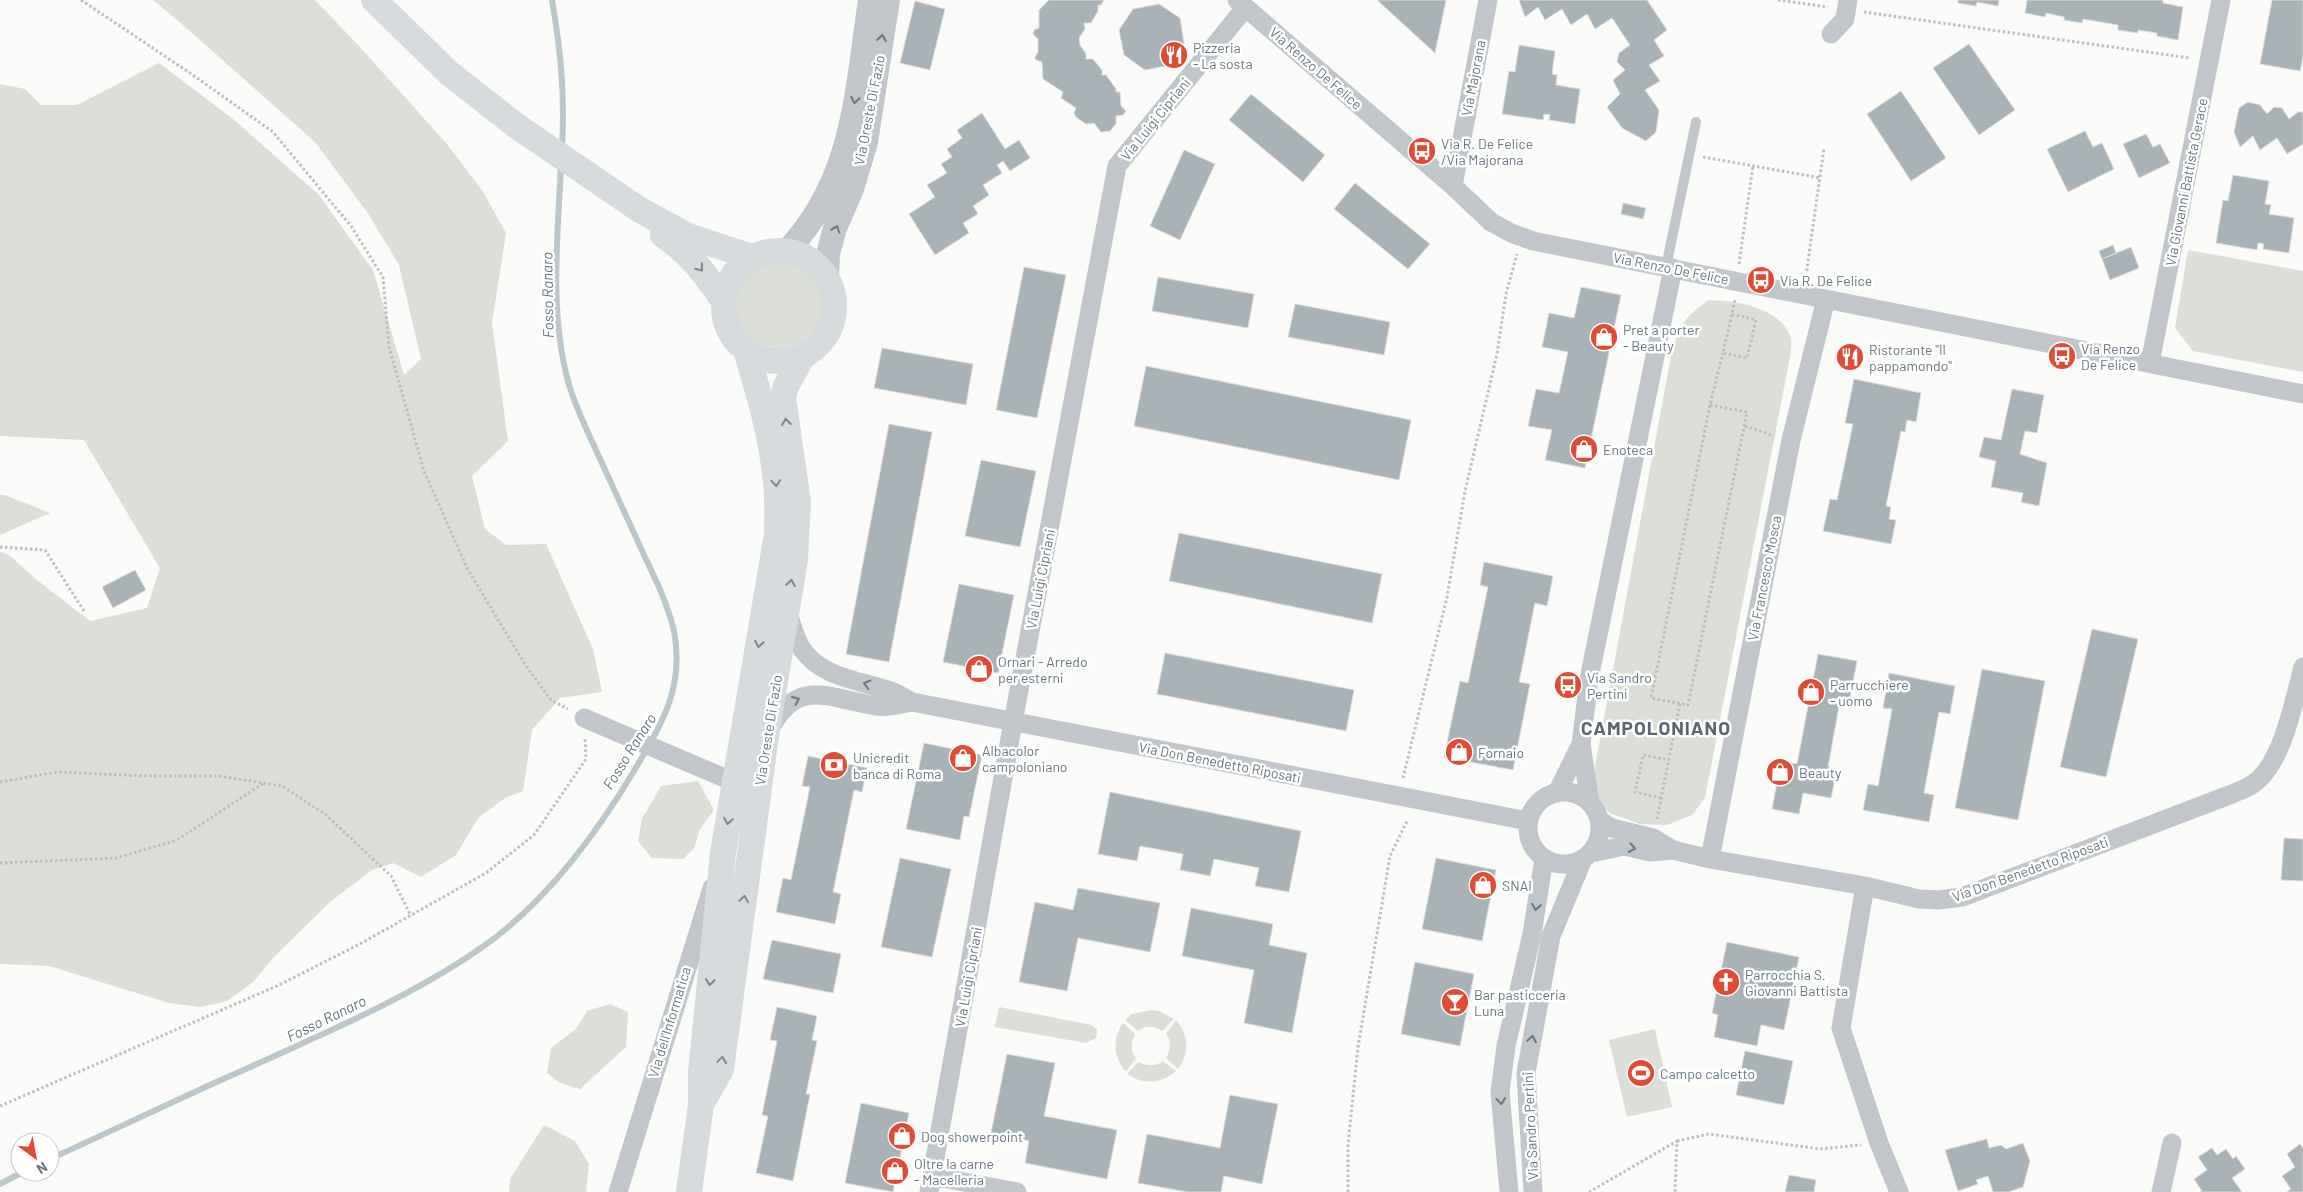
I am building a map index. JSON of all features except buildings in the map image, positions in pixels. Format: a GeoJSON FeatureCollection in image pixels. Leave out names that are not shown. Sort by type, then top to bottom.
{"type":"FeatureCollection","features":[{"type":"Feature","properties":{"kind":"main road"},"geometry":{"type":"LineString","coordinates":[[374,0],[449,74],[518,127],[611,191],[640,210],[688,236],[752,257]]}},
{"type":"Feature","properties":{"kind":"main road"},"geometry":{"type":"LineString","coordinates":[[640,210],[662,234],[684,250],[699,266],[724,302]]}},
{"type":"Feature","properties":{"kind":"main road"},"geometry":{"type":"LineString","coordinates":[[787,251],[809,259],[826,276],[834,294],[835,309],[832,324],[820,343],[802,356],[788,361],[773,361],[759,357],[746,350],[728,329],[724,316],[724,302],[729,281],[735,272],[752,257],[766,252],[787,251]]}},
{"type":"Feature","properties":{"kind":"main road","name":"Via Oreste Di Fazio"},"geometry":{"type":"LineString","coordinates":[[690,1192],[702,1104],[700,1072],[723,853],[777,534],[777,485],[773,455],[766,420],[746,350]]}},
{"type":"Feature","properties":{"kind":"main road","name":"Via Oreste Di Fazio"},"geometry":{"type":"LineString","coordinates":[[702,1104],[721,1069],[766,736],[795,560],[798,502],[783,397],[786,386],[802,356]]}},
{"type":"Feature","properties":{"kind":"street","name":"Via Oreste Di Fazio"},"geometry":{"type":"LineString","coordinates":[[787,251],[805,232],[838,172],[848,140],[870,0]]}},
{"type":"Feature","properties":{"kind":"street","name":"Via Oreste Di Fazio"},"geometry":{"type":"LineString","coordinates":[[826,276],[828,254],[835,228],[852,189],[866,142],[888,0]]}},
{"type":"Feature","properties":{"kind":"street","name":"Via Majorana"},"geometry":{"type":"LineString","coordinates":[[1453,186],[1488,0]]}},
{"type":"Feature","properties":{"kind":"street","name":"Via Giovanni Battista Gerace"},"geometry":{"type":"LineString","coordinates":[[2150,363],[2221,0]]}},
{"type":"Feature","properties":{"kind":"street","name":"Via Renzo De Felice"},"geometry":{"type":"LineString","coordinates":[[1240,4],[1453,186],[1491,222],[1522,237],[2303,394]]}},
{"type":"Feature","properties":{"kind":"street","name":"Via Luigi Cipriani"},"geometry":{"type":"LineString","coordinates":[[931,1184],[1013,722],[1117,166],[1240,4]]}},
{"type":"Feature","properties":{"kind":"street"},"geometry":{"type":"LineString","coordinates":[[1831,34],[1845,19],[1847,5]]}},
{"type":"Feature","properties":{"kind":"street"},"geometry":{"type":"LineString","coordinates":[[1590,803],[1581,796],[1569,792],[1557,793],[1538,802],[1528,821],[1530,842],[1544,859],[1563,865],[1587,856],[1597,843],[1600,832],[1600,821],[1590,803],[1581,744],[1590,680],[1669,268]]}},
{"type":"Feature","properties":{"kind":"street","name":"Via Francesco Mosca"},"geometry":{"type":"LineString","coordinates":[[1710,859],[1791,440],[1826,299]]}},
{"type":"Feature","properties":{"kind":"street"},"geometry":{"type":"LineString","coordinates":[[787,610],[796,638],[803,650],[824,669],[850,680],[890,690],[912,702]]}},
{"type":"Feature","properties":{"kind":"street","name":"Via Don Benedetto Riposati"},"geometry":{"type":"LineString","coordinates":[[1600,821],[1612,828],[1653,838],[1673,850],[1710,859],[1865,886],[1919,899],[1938,900],[1962,897],[2254,783],[2268,768],[2279,747],[2303,668]]}},
{"type":"Feature","properties":{"kind":"street"},"geometry":{"type":"LineString","coordinates":[[766,736],[778,713],[797,697],[825,696],[880,707],[912,702]]}},
{"type":"Feature","properties":{"kind":"street","name":"Via Don Benedetto Riposati"},"geometry":{"type":"LineString","coordinates":[[912,702],[1528,821]]}},
{"type":"Feature","properties":{"kind":"street"},"geometry":{"type":"LineString","coordinates":[[584,718],[734,782]]}},
{"type":"Feature","properties":{"kind":"street"},"geometry":{"type":"LineString","coordinates":[[1557,793],[1581,744]]}},
{"type":"Feature","properties":{"kind":"street","name":"Via Don Benedetto Riposati"},"geometry":{"type":"LineString","coordinates":[[1587,856],[1624,846],[1650,852],[1673,850]]}},
{"type":"Feature","properties":{"kind":"street","name":"Via dell'Informatica"},"geometry":{"type":"LineString","coordinates":[[618,1192],[723,853]]}},
{"type":"Feature","properties":{"kind":"street","name":"Via Sandro Pertini"},"geometry":{"type":"LineString","coordinates":[[1533,1192],[1526,1073],[1551,936],[1587,856]]}},
{"type":"Feature","properties":{"kind":"street","name":"Via Sandro Pertini"},"geometry":{"type":"LineString","coordinates":[[1509,1192],[1500,1092],[1506,1046],[1532,934],[1544,859]]}},
{"type":"Feature","properties":{"kind":"street"},"geometry":{"type":"LineString","coordinates":[[1865,886],[1841,1028],[1879,1143],[1899,1192]]}},
{"type":"Feature","properties":{"kind":"street"},"geometry":{"type":"LineString","coordinates":[[2161,1192],[2172,1143]]}},
{"type":"Feature","properties":{"kind":"street"},"geometry":{"type":"LineString","coordinates":[[931,1184],[1017,1192]]}},
{"type":"Feature","properties":{"kind":"lane"},"geometry":{"type":"LineString","coordinates":[[1669,268],[1696,122]]}},
{"type":"Feature","properties":{"kind":"path"},"geometry":{"type":"LineString","coordinates":[[0,1106],[277,986],[411,916],[486,873],[534,835],[586,759],[584,718],[551,700],[526,666],[466,568],[421,461],[389,347],[383,277],[351,226],[273,132],[190,73],[81,0]]}},
{"type":"Feature","properties":{"kind":"path"},"geometry":{"type":"LineString","coordinates":[[1778,0],[1847,5],[2210,61]]}},
{"type":"Feature","properties":{"kind":"path"},"geometry":{"type":"LineString","coordinates":[[1803,294],[1824,148]]}},
{"type":"Feature","properties":{"kind":"path"},"geometry":{"type":"LineString","coordinates":[[1689,155],[1821,178]]}},
{"type":"Feature","properties":{"kind":"path"},"geometry":{"type":"LineString","coordinates":[[1738,269],[1753,166]]}},
{"type":"Feature","properties":{"kind":"path"},"geometry":{"type":"LineString","coordinates":[[1398,796],[1447,597],[1465,491],[1498,354],[1506,294],[1522,237]]}},
{"type":"Feature","properties":{"kind":"path"},"geometry":{"type":"LineString","coordinates":[[1710,405],[1748,412],[1688,705],[1651,698],[1710,405],[1737,292]]}},
{"type":"Feature","properties":{"kind":"path"},"geometry":{"type":"LineString","coordinates":[[1723,353],[1747,358],[1752,339],[1756,320],[1732,314]]}},
{"type":"Feature","properties":{"kind":"path"},"geometry":{"type":"LineString","coordinates":[[1744,426],[1774,436]]}},
{"type":"Feature","properties":{"kind":"path"},"geometry":{"type":"LineString","coordinates":[[0,547],[45,550],[84,611]]}},
{"type":"Feature","properties":{"kind":"path"},"geometry":{"type":"LineString","coordinates":[[1657,822],[1680,703]]}},
{"type":"Feature","properties":{"kind":"path"},"geometry":{"type":"LineString","coordinates":[[1661,798],[1635,792],[1643,755],[1669,760]]}},
{"type":"Feature","properties":{"kind":"path"},"geometry":{"type":"LineString","coordinates":[[0,782],[57,772],[147,776],[218,776],[282,786],[326,814],[392,876],[411,916]]}},
{"type":"Feature","properties":{"kind":"path"},"geometry":{"type":"LineString","coordinates":[[0,863],[116,858],[178,840],[264,783]]}},
{"type":"Feature","properties":{"kind":"path"},"geometry":{"type":"LineString","coordinates":[[1348,1192],[1348,1145],[1358,1047],[1390,856],[1407,821]]}},
{"type":"Feature","properties":{"kind":"path"},"geometry":{"type":"LineString","coordinates":[[1589,1192],[1677,1141],[1709,1134],[1820,1148],[1879,1143]]}},
{"type":"Feature","properties":{"kind":"path"},"geometry":{"type":"LineString","coordinates":[[1674,1192],[1677,1141]]}},
{"type":"Feature","properties":{"kind":"shaded area"},"geometry":{"type":"Polygon","coordinates":[[[153,0],[315,0],[446,143],[482,190],[506,233],[492,323],[508,441],[472,476],[485,529],[506,545],[546,544],[593,649],[602,692],[560,698],[532,730],[523,791],[505,798],[478,818],[456,855],[421,877],[393,863],[372,870],[330,902],[275,956],[253,982],[227,1001],[201,1007],[169,1003],[49,966],[0,964],[0,552],[9,555],[37,580],[90,621],[147,608],[160,568],[84,440],[0,436],[0,84],[25,89],[41,105],[77,105],[159,63],[233,119],[318,194],[373,270],[404,375],[421,359],[399,265],[367,212],[315,142],[153,0]]]}},
{"type":"Feature","properties":{"kind":"shaded area"},"geometry":{"type":"Polygon","coordinates":[[[2188,250],[2303,271],[2303,372],[2193,351],[2175,328],[2188,250]]]}},
{"type":"Feature","properties":{"kind":"shaded area"},"geometry":{"type":"Polygon","coordinates":[[[779,262],[803,269],[815,281],[822,305],[815,329],[803,341],[779,348],[755,341],[743,329],[736,305],[743,281],[755,269],[779,262]]]}},
{"type":"Feature","properties":{"kind":"shaded area"},"geometry":{"type":"Polygon","coordinates":[[[1708,300],[1754,307],[1776,317],[1790,335],[1791,352],[1705,798],[1692,815],[1667,825],[1640,824],[1610,813],[1598,801],[1594,772],[1671,356],[1679,330],[1692,313],[1708,300]]]}},
{"type":"Feature","properties":{"kind":"shaded area"},"geometry":{"type":"Polygon","coordinates":[[[0,495],[5,495],[50,513],[0,535],[0,495]]]}},
{"type":"Feature","properties":{"kind":"shaded area"},"geometry":{"type":"Polygon","coordinates":[[[698,781],[714,810],[700,829],[694,848],[683,859],[652,858],[638,841],[642,819],[661,786],[698,781]]]}},
{"type":"Feature","properties":{"kind":"shaded area"},"geometry":{"type":"Polygon","coordinates":[[[610,1004],[628,1012],[626,1047],[580,1089],[560,1083],[547,1073],[551,1048],[576,1029],[587,1011],[610,1004]]]}},
{"type":"Feature","properties":{"kind":"shaded area"},"geometry":{"type":"Polygon","coordinates":[[[999,1007],[1092,1025],[1097,1030],[1096,1038],[1086,1043],[995,1027],[999,1007]]]}},
{"type":"Feature","properties":{"kind":"shaded area"},"geometry":{"type":"Polygon","coordinates":[[[1151,1010],[1159,1011],[1174,1019],[1162,1031],[1150,1027],[1138,1031],[1125,1020],[1132,1014],[1151,1010]]]}},
{"type":"Feature","properties":{"kind":"shaded area"},"geometry":{"type":"Polygon","coordinates":[[[1176,1020],[1186,1038],[1185,1057],[1178,1069],[1166,1058],[1170,1046],[1166,1034],[1176,1020]]]}},
{"type":"Feature","properties":{"kind":"shaded area"},"geometry":{"type":"Polygon","coordinates":[[[1123,1023],[1135,1034],[1132,1046],[1136,1058],[1126,1072],[1116,1054],[1117,1035],[1123,1023]]]}},
{"type":"Feature","properties":{"kind":"shaded area","name":"Campo calcetto"},"geometry":{"type":"Polygon","coordinates":[[[1655,1029],[1672,1107],[1627,1117],[1609,1040],[1655,1029]]]}},
{"type":"Feature","properties":{"kind":"shaded area"},"geometry":{"type":"Polygon","coordinates":[[[1163,1061],[1176,1071],[1158,1081],[1139,1080],[1127,1074],[1138,1062],[1151,1065],[1163,1061]]]}},
{"type":"Feature","properties":{"kind":"shaded area"},"geometry":{"type":"Polygon","coordinates":[[[544,1125],[575,1141],[589,1164],[586,1192],[509,1192],[510,1179],[544,1125]]]}},
{"type":"Feature","properties":{"kind":"waterway","name":"Fosso Ranaro"},"geometry":{"type":"LineString","coordinates":[[552,0],[562,74],[562,149]]}},
{"type":"Feature","properties":{"kind":"waterway","name":"Fosso Ranaro"},"geometry":{"type":"LineString","coordinates":[[60,1154],[366,1014],[424,983],[478,950],[524,913],[565,869],[619,796],[653,738],[668,705],[673,688],[677,651],[674,631],[661,593],[584,425],[568,381],[558,327],[556,272],[561,164]]}},
{"type":"Feature","properties":{"kind":"waterway","name":"Fosso Ranaro"},"geometry":{"type":"LineString","coordinates":[[0,1184],[10,1179]]}},
{"type":"Feature","properties":{"kind":"place","name":"Pizzeria - La sosta"},"geometry":{"type":"Point","coordinates":[1174,55]}},
{"type":"Feature","properties":{"kind":"place","name":"Via R. De Felice /Via Majorana"},"geometry":{"type":"Point","coordinates":[1422,151]}},
{"type":"Feature","properties":{"kind":"place","name":"Via R. De Felice"},"geometry":{"type":"Point","coordinates":[1761,280]}},
{"type":"Feature","properties":{"kind":"place","name":"Pret a porter - Beauty"},"geometry":{"type":"Point","coordinates":[1604,337]}},
{"type":"Feature","properties":{"kind":"place","name":"Via Renzo De Felice"},"geometry":{"type":"Point","coordinates":[2062,356]}},
{"type":"Feature","properties":{"kind":"place","name":"Ristorante \"Il pappamondo\""},"geometry":{"type":"Point","coordinates":[1850,357]}},
{"type":"Feature","properties":{"kind":"place","name":"Enoteca"},"geometry":{"type":"Point","coordinates":[1584,449]}},
{"type":"Feature","properties":{"kind":"place","name":"Ornari - Arredo per esterni"},"geometry":{"type":"Point","coordinates":[979,669]}},
{"type":"Feature","properties":{"kind":"place","name":"Via Sandro Pertini"},"geometry":{"type":"Point","coordinates":[1568,685]}},
{"type":"Feature","properties":{"kind":"place","name":"Parrucchiere - uomo"},"geometry":{"type":"Point","coordinates":[1811,692]}},
{"type":"Feature","properties":{"kind":"place","name":"Fornaio"},"geometry":{"type":"Point","coordinates":[1459,752]}},
{"type":"Feature","properties":{"kind":"place","name":"Albacolor campoloniano"},"geometry":{"type":"Point","coordinates":[963,758]}},
{"type":"Feature","properties":{"kind":"place","name":"Unicredit banca di Roma"},"geometry":{"type":"Point","coordinates":[834,765]}},
{"type":"Feature","properties":{"kind":"place","name":"Beauty"},"geometry":{"type":"Point","coordinates":[1780,772]}},
{"type":"Feature","properties":{"kind":"place","name":"SNAI"},"geometry":{"type":"Point","coordinates":[1483,885]}},
{"type":"Feature","properties":{"kind":"place","name":"Parrocchia S. Giovanni Battista"},"geometry":{"type":"Point","coordinates":[1726,982]}},
{"type":"Feature","properties":{"kind":"place","name":"Bar pasticceria Luna"},"geometry":{"type":"Point","coordinates":[1455,1002]}},
{"type":"Feature","properties":{"kind":"place","name":"Campo calcetto"},"geometry":{"type":"Point","coordinates":[1641,1073]}},
{"type":"Feature","properties":{"kind":"place","name":"Dog showerpoint"},"geometry":{"type":"Point","coordinates":[902,1136]}},
{"type":"Feature","properties":{"kind":"place","name":"Oltre la carne - Macelleria"},"geometry":{"type":"Point","coordinates":[895,1171]}},
{"type":"Feature","properties":{"kind":"district","name":"CAMPOLONIANO"},"geometry":{"type":"Point","coordinates":[1656,727]}}]}
